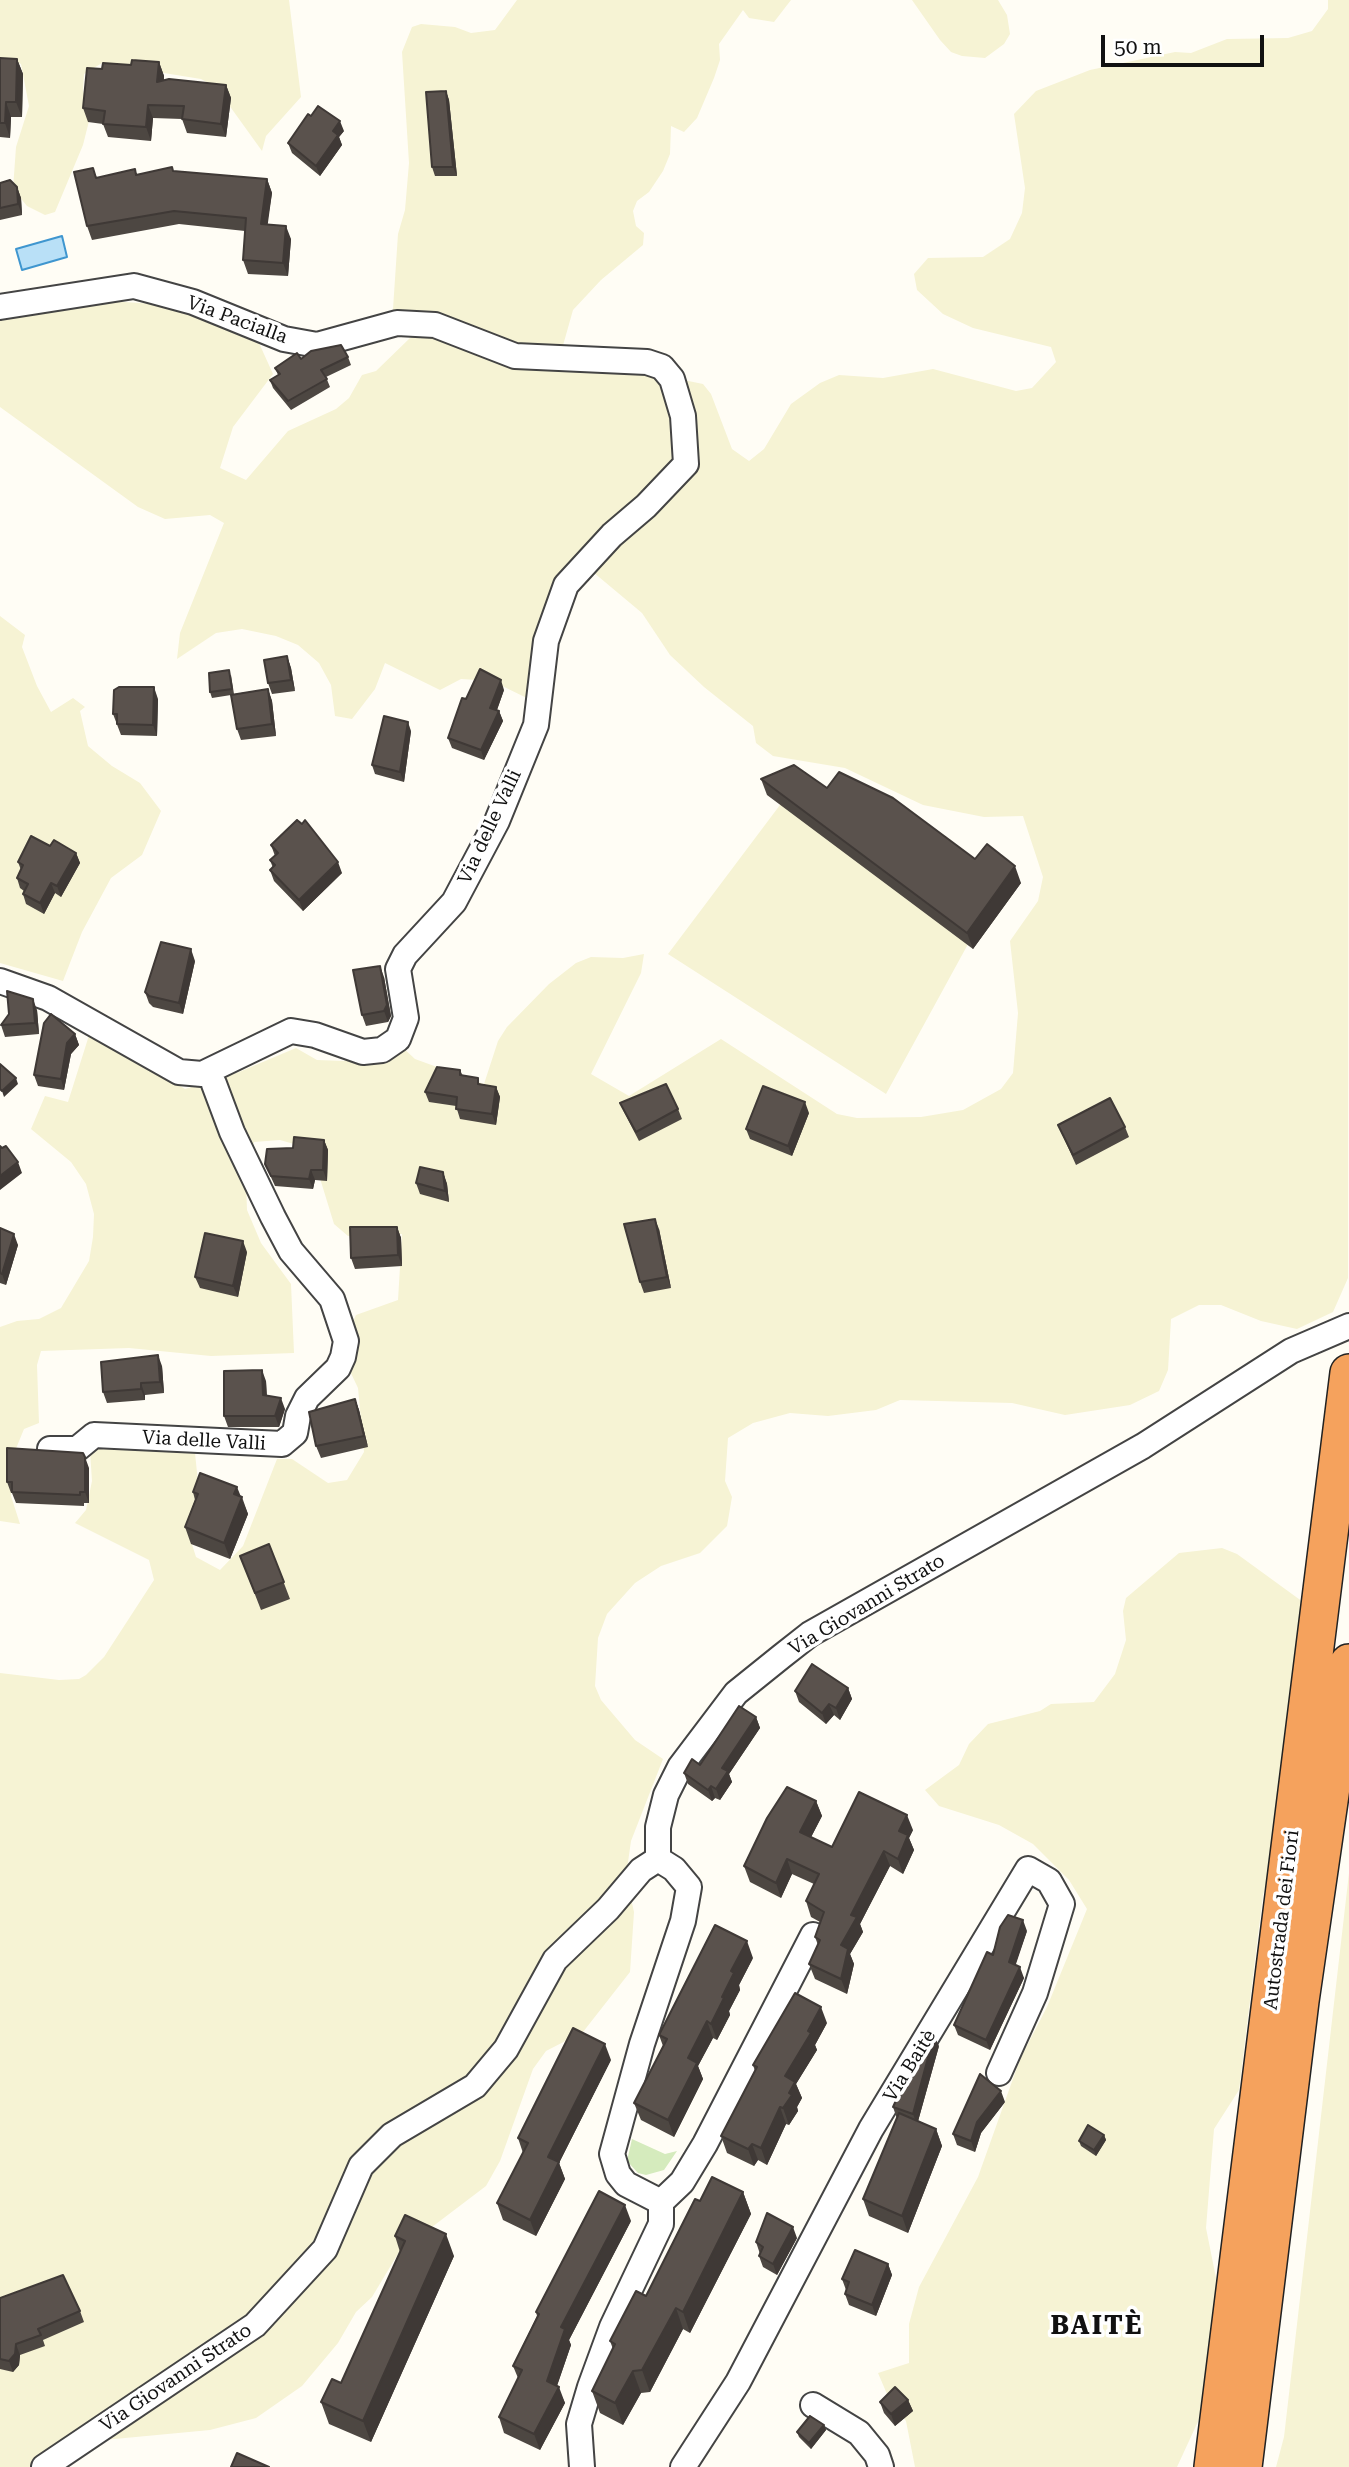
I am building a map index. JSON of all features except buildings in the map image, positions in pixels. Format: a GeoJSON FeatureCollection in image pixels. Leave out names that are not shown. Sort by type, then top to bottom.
{"type":"FeatureCollection","features":[{"type":"Feature","properties":{"kind":"highway","name":"Autostrada dei Fiori"},"geometry":{"type":"LineString","coordinates":[[1243,2467],[1318,1753],[1349,1373]]}},
{"type":"Feature","properties":{"kind":"highway","name":"Autostrada dei Fiori"},"geometry":{"type":"LineString","coordinates":[[1213,2467],[1318,1753],[1349,1663]]}},
{"type":"Feature","properties":{"kind":"street","name":"Via Pacialla"},"geometry":{"type":"LineString","coordinates":[[0,307],[134,286],[193,302],[284,339],[317,345],[397,323],[435,325],[515,356],[647,362],[662,368],[672,379]]}},
{"type":"Feature","properties":{"kind":"street","name":"Via delle Valli"},"geometry":{"type":"LineString","coordinates":[[0,981],[48,998],[179,1072],[202,1074],[291,1031],[315,1035],[363,1052],[382,1050],[398,1039],[406,1018],[398,969],[405,955],[454,902],[497,821],[536,725],[546,641],[566,585],[612,535],[646,506],[686,464],[683,416],[672,379]]}},
{"type":"Feature","properties":{"kind":"street","name":"Via delle Valli"},"geometry":{"type":"LineString","coordinates":[[50,1449],[78,1449],[94,1435],[282,1444],[295,1433],[298,1416],[307,1398],[338,1368],[343,1357],[346,1341],[332,1299],[291,1251],[232,1132],[214,1084]]}},
{"type":"Feature","properties":{"kind":"street","name":"Via Giovanni Strato"},"geometry":{"type":"LineString","coordinates":[[44,2467],[255,2325],[325,2249],[361,2166],[392,2135],[475,2085],[506,2049],[555,1960],[608,1909],[641,1870],[658,1859],[658,1827],[666,1795],[680,1767],[736,1693],[822,1628],[1143,1446],[1291,1351],[1349,1326]]}},
{"type":"Feature","properties":{"kind":"street"},"geometry":{"type":"LineString","coordinates":[[658,1859],[674,1869],[689,1887],[683,1921],[642,2044],[612,2154],[618,2174],[626,2184],[661,2202]]}},
{"type":"Feature","properties":{"kind":"street","name":"Via Baitè"},"geometry":{"type":"LineString","coordinates":[[683,2467],[738,2382],[871,2129],[1028,1869],[1049,1881],[1062,1904],[1035,1993],[999,2073]]}},
{"type":"Feature","properties":{"kind":"street"},"geometry":{"type":"LineString","coordinates":[[582,2467],[579,2424],[590,2386],[612,2327],[662,2224],[661,2202],[682,2182],[705,2144],[813,1935]]}},
{"type":"Feature","properties":{"kind":"street"},"geometry":{"type":"LineString","coordinates":[[813,2405],[867,2441],[881,2467]]}},
{"type":"Feature","properties":{"kind":"shaded area"},"geometry":{"type":"Polygon","coordinates":[[[0,0],[289,0],[301,97],[266,136],[262,151],[216,87],[201,79],[102,63],[84,74],[83,90],[90,117],[83,145],[55,212],[45,215],[27,206],[13,189],[16,147],[29,106],[21,64],[0,57],[0,0]]]}},
{"type":"Feature","properties":{"kind":"shaded area"},"geometry":{"type":"Polygon","coordinates":[[[517,0],[791,0],[774,22],[749,18],[743,10],[719,44],[720,60],[697,118],[684,132],[671,126],[670,154],[663,171],[649,192],[637,201],[633,211],[636,226],[644,233],[643,245],[601,280],[573,310],[562,349],[635,370],[703,384],[711,394],[732,449],[749,461],[764,449],[791,404],[820,383],[839,375],[883,378],[933,369],[1016,391],[1032,388],[1056,362],[1051,347],[973,328],[943,314],[917,290],[914,274],[928,258],[983,257],[1010,239],[1022,213],[1025,188],[1014,114],[1036,91],[1090,70],[1175,52],[1191,53],[1227,39],[1288,38],[1312,31],[1328,9],[1328,0],[1349,0],[1348,1278],[1333,1312],[1297,1329],[1261,1321],[1221,1305],[1199,1305],[1171,1319],[1168,1370],[1159,1391],[1130,1405],[1065,1415],[1012,1403],[900,1400],[876,1410],[828,1416],[790,1413],[753,1423],[728,1438],[725,1481],[732,1497],[727,1526],[700,1553],[661,1566],[635,1583],[607,1614],[598,1638],[595,1686],[601,1700],[635,1740],[663,1759],[631,1841],[626,1876],[634,1912],[630,1972],[583,2032],[546,2051],[533,2069],[500,2161],[486,2186],[399,2252],[372,2297],[356,2312],[338,2343],[302,2386],[256,2418],[210,2430],[104,2440],[54,2467],[0,2467],[0,1673],[59,1680],[79,1679],[86,1675],[104,1657],[154,1580],[149,1560],[75,1523],[86,1510],[92,1481],[90,1451],[93,1432],[184,1440],[195,1453],[199,1492],[189,1535],[196,1557],[220,1570],[243,1546],[277,1459],[292,1459],[328,1483],[347,1480],[364,1452],[358,1388],[348,1367],[348,1332],[356,1315],[398,1300],[402,1234],[348,1236],[334,1224],[311,1149],[280,1140],[254,1142],[246,1182],[247,1210],[261,1243],[291,1284],[294,1353],[211,1356],[129,1348],[41,1351],[37,1365],[39,1423],[24,1429],[15,1451],[11,1496],[20,1524],[0,1521],[0,1327],[17,1321],[39,1319],[61,1308],[89,1261],[93,1237],[94,1214],[86,1184],[71,1162],[31,1129],[45,1096],[68,1102],[91,1029],[185,1089],[239,1072],[296,1048],[317,1060],[344,1061],[401,1046],[415,1059],[484,1084],[498,1041],[507,1027],[549,984],[576,963],[591,957],[623,958],[644,954],[641,973],[591,1074],[629,1096],[721,1039],[837,1114],[857,1118],[921,1117],[963,1110],[1001,1089],[1013,1073],[1018,1013],[1010,941],[1038,901],[1043,877],[1023,816],[984,817],[923,805],[845,768],[773,756],[756,743],[753,726],[704,687],[670,655],[642,613],[587,567],[575,580],[535,702],[492,681],[461,679],[440,690],[385,663],[375,689],[352,719],[335,716],[331,685],[319,663],[298,645],[276,636],[242,629],[216,633],[177,659],[180,633],[224,523],[210,515],[165,519],[138,507],[0,407],[0,314],[108,301],[188,306],[259,343],[273,374],[233,427],[220,468],[246,480],[288,431],[336,409],[349,398],[362,375],[376,371],[411,337],[392,324],[398,234],[405,210],[409,163],[402,52],[412,27],[421,24],[455,27],[471,33],[495,30],[517,0]]]}},
{"type":"Feature","properties":{"kind":"shaded area"},"geometry":{"type":"Polygon","coordinates":[[[912,0],[998,0],[1007,15],[1010,34],[1004,44],[985,58],[962,56],[951,52],[940,40],[912,0]]]}},
{"type":"Feature","properties":{"kind":"shaded area"},"geometry":{"type":"Polygon","coordinates":[[[0,616],[25,635],[22,647],[37,686],[51,712],[73,698],[85,707],[80,711],[88,746],[112,766],[140,783],[161,811],[142,855],[111,878],[82,932],[63,981],[0,963],[0,616]]]}},
{"type":"Feature","properties":{"kind":"shaded area"},"geometry":{"type":"Polygon","coordinates":[[[789,793],[1008,871],[886,1094],[668,954],[789,793]]]}},
{"type":"Feature","properties":{"kind":"shaded area"},"geometry":{"type":"Polygon","coordinates":[[[1222,1548],[1237,1554],[1303,1602],[1288,1795],[1263,1895],[1239,2090],[1214,2129],[1206,2228],[1217,2283],[1207,2402],[1177,2467],[915,2467],[906,2421],[890,2401],[878,2373],[909,2363],[909,2324],[919,2287],[978,2177],[1020,2059],[1047,2007],[1087,1909],[1069,1880],[1033,1844],[999,1825],[939,1806],[925,1790],[959,1765],[969,1744],[988,1724],[1040,1711],[1051,1704],[1094,1702],[1115,1674],[1126,1640],[1123,1611],[1126,1598],[1179,1553],[1222,1548]]]}},
{"type":"Feature","properties":{"kind":"shaded area"},"geometry":{"type":"Polygon","coordinates":[[[1349,1873],[1349,2467],[1276,2467],[1284,2437],[1349,1873]]]}},
{"type":"Feature","properties":{"kind":"green space"},"geometry":{"type":"Polygon","coordinates":[[[632,2139],[665,2154],[677,2151],[664,2170],[646,2175],[638,2173],[627,2161],[632,2139]]]}},
{"type":"Feature","properties":{"kind":"water"},"geometry":{"type":"Polygon","coordinates":[[[62,236],[67,257],[22,270],[16,249],[62,236]]]}},
{"type":"Feature","properties":{"kind":"district","name":"BAITÈ"},"geometry":{"type":"Point","coordinates":[1097,2326]}}]}
